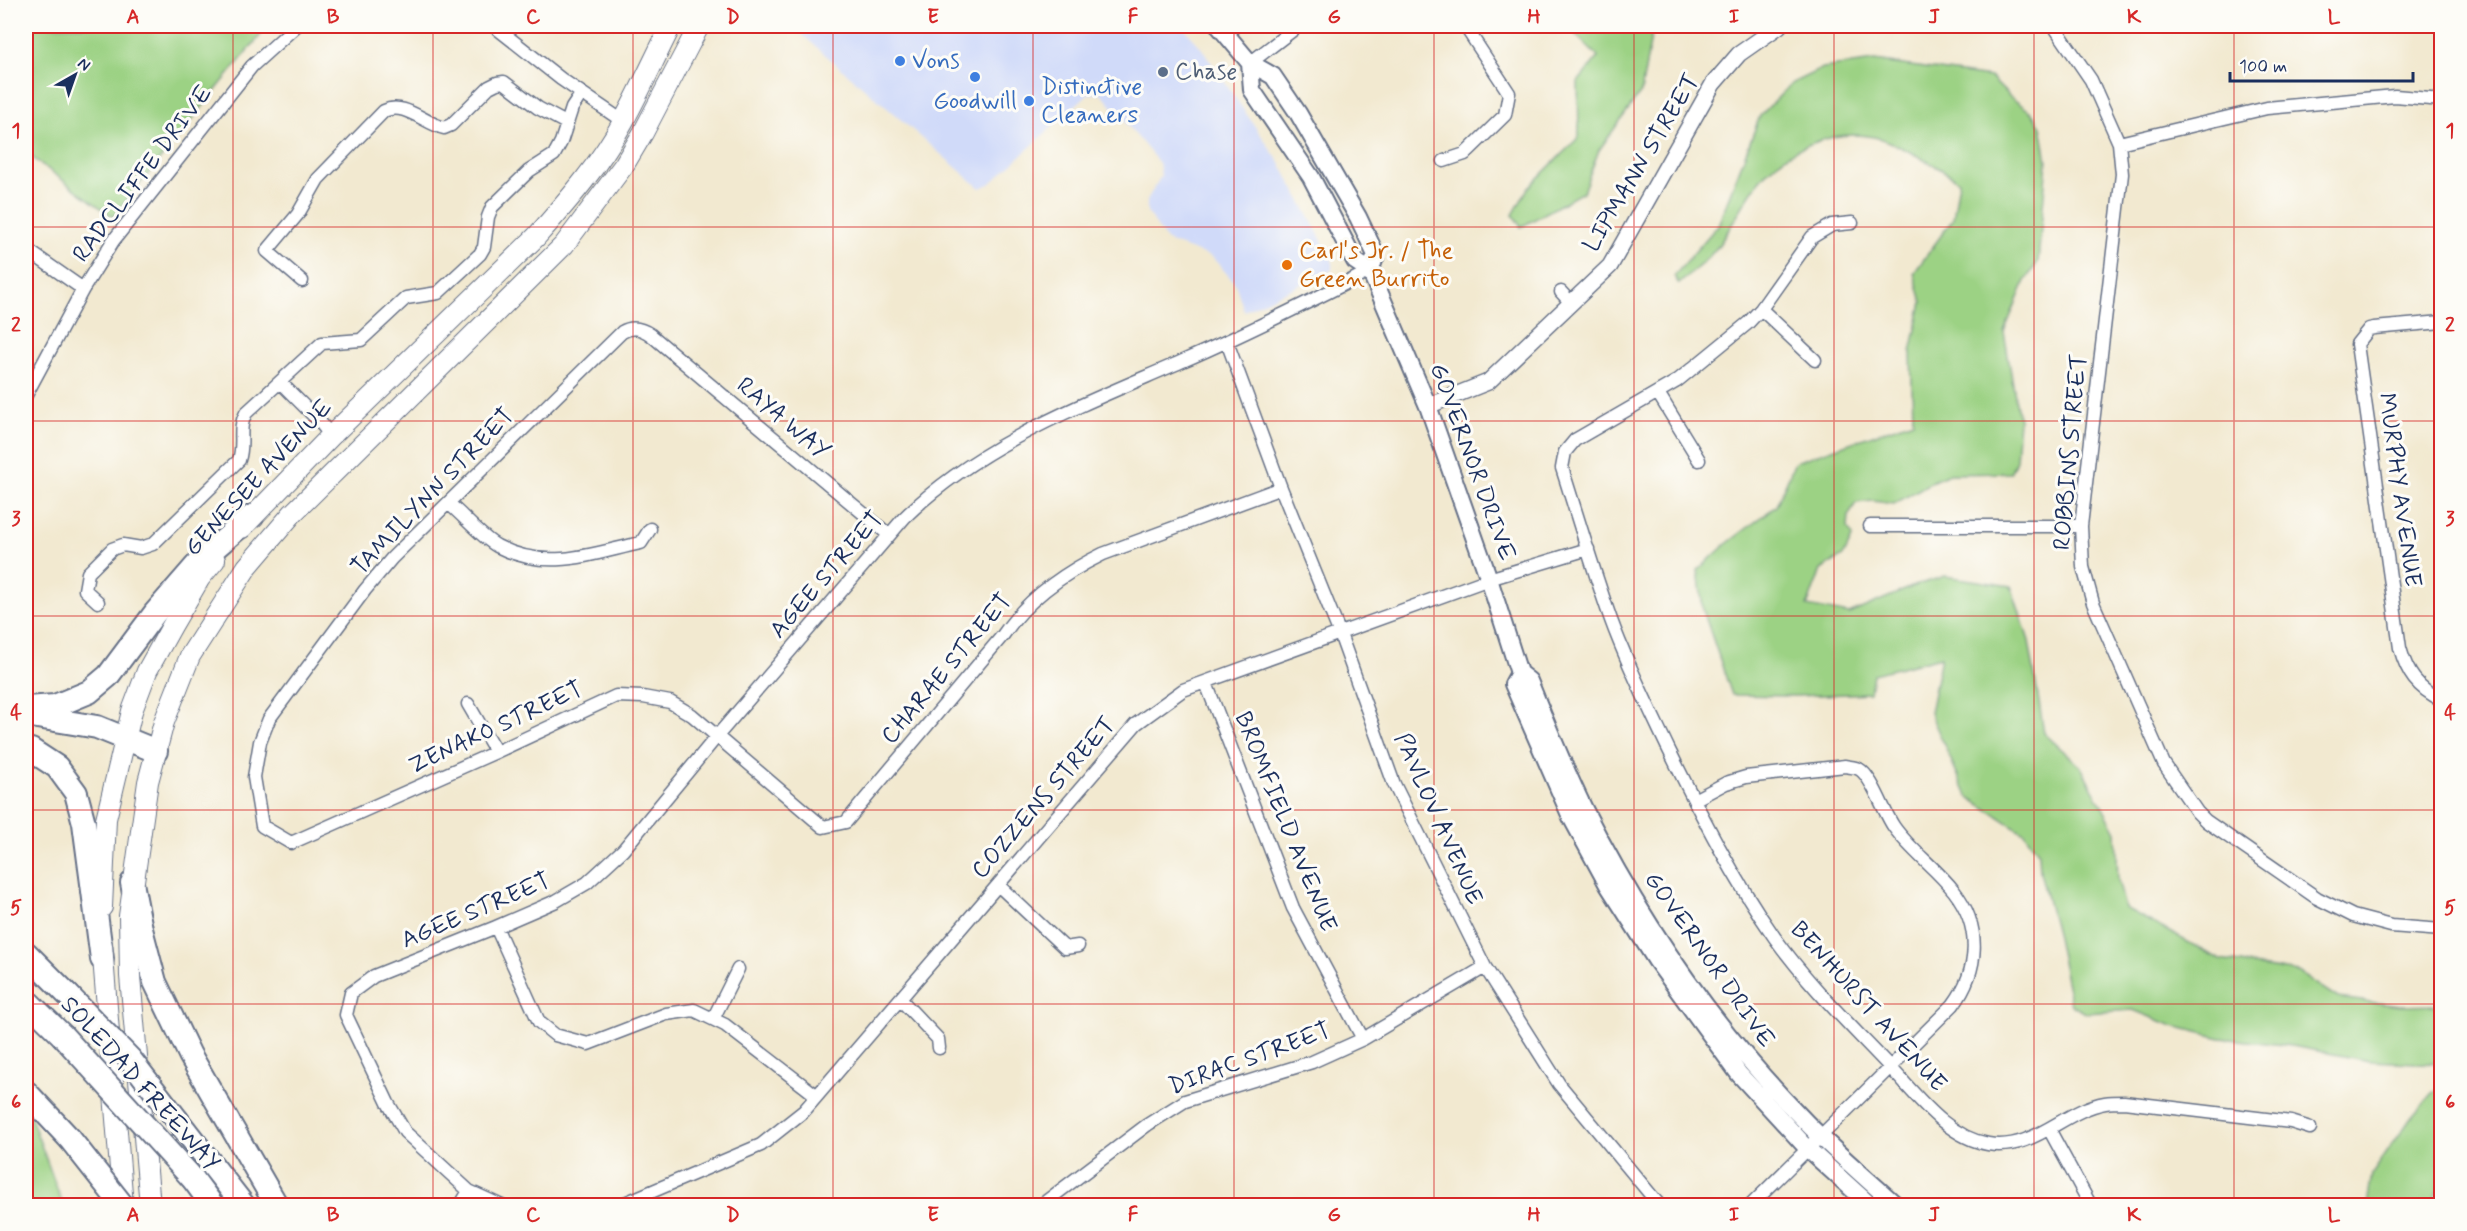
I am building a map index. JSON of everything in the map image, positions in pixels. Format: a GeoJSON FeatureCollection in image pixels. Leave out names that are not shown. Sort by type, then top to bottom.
{"type":"FeatureCollection","features":[{"type":"Feature","properties":{"kind":"highway"},"geometry":{"type":"LineString","coordinates":[[26,708],[55,706],[89,692],[108,676],[155,613],[202,559],[252,516]]}},
{"type":"Feature","properties":{"kind":"highway"},"geometry":{"type":"LineString","coordinates":[[26,715],[98,728],[156,751]]}},
{"type":"Feature","properties":{"kind":"highway"},"geometry":{"type":"LineString","coordinates":[[26,749],[32,750],[57,767],[76,794],[84,823],[102,960]]}},
{"type":"Feature","properties":{"kind":"highway"},"geometry":{"type":"LineString","coordinates":[[132,884],[155,982],[190,1055],[277,1206]]}},
{"type":"Feature","properties":{"kind":"highway"},"geometry":{"type":"LineString","coordinates":[[26,953],[130,1059],[244,1206]]}},
{"type":"Feature","properties":{"kind":"highway","name":"SOLEDAD FREEWAY"},"geometry":{"type":"LineString","coordinates":[[26,1000],[62,1035],[193,1179],[213,1206]]}},
{"type":"Feature","properties":{"kind":"highway"},"geometry":{"type":"LineString","coordinates":[[26,1092],[70,1139],[123,1206]]}},
{"type":"Feature","properties":{"kind":"main road","name":"GENESEE AVENUE"},"geometry":{"type":"LineString","coordinates":[[123,1206],[102,960],[102,900],[106,819],[132,711],[147,671],[200,578],[252,516],[536,237],[591,172],[624,122],[671,26]]}},
{"type":"Feature","properties":{"kind":"main road","name":"GENESEE AVENUE"},"geometry":{"type":"LineString","coordinates":[[150,1206],[130,976],[129,916],[148,782],[164,722],[190,656],[247,567],[293,513],[569,238],[624,165],[699,26]]}},
{"type":"Feature","properties":{"kind":"main road","name":"GOVERNOR DRIVE"},"geometry":{"type":"LineString","coordinates":[[1219,26],[1250,63],[1273,76],[1330,165],[1376,255],[1370,272]]}},
{"type":"Feature","properties":{"kind":"main road","name":"GOVERNOR DRIVE"},"geometry":{"type":"LineString","coordinates":[[1250,63],[1252,90],[1311,177],[1355,261],[1370,272],[1428,406],[1489,579],[1519,673],[1529,681],[1585,810],[1622,877],[1668,952],[1752,1064],[1821,1137],[1897,1206]]}},
{"type":"Feature","properties":{"kind":"main road"},"geometry":{"type":"LineString","coordinates":[[331,436],[348,459]]}},
{"type":"Feature","properties":{"kind":"main road","name":"GOVERNOR DRIVE"},"geometry":{"type":"LineString","coordinates":[[1519,673],[1513,684],[1571,817],[1608,885],[1656,960],[1739,1074],[1808,1149],[1871,1206]]}},
{"type":"Feature","properties":{"kind":"street","name":"RADCLIFFE DRIVE"},"geometry":{"type":"LineString","coordinates":[[26,395],[83,289],[113,240],[252,66],[296,26]]}},
{"type":"Feature","properties":{"kind":"street"},"geometry":{"type":"LineString","coordinates":[[494,26],[539,63],[624,122]]}},
{"type":"Feature","properties":{"kind":"street"},"geometry":{"type":"LineString","coordinates":[[1250,63],[1298,26]]}},
{"type":"Feature","properties":{"kind":"street"},"geometry":{"type":"LineString","coordinates":[[1444,161],[1465,154],[1505,115],[1509,93],[1466,26]]}},
{"type":"Feature","properties":{"kind":"street","name":"LIPMANN STREET"},"geometry":{"type":"LineString","coordinates":[[1428,406],[1488,382],[1566,297],[1610,266],[1713,84],[1738,54],[1779,26]]}},
{"type":"Feature","properties":{"kind":"street","name":"ROBBINS STREET"},"geometry":{"type":"LineString","coordinates":[[2054,26],[2091,80],[2119,143],[2122,174],[2081,526],[2082,567],[2093,603],[2164,764],[2197,812],[2206,821],[2317,898],[2353,916],[2391,926],[2442,930]]}},
{"type":"Feature","properties":{"kind":"street"},"geometry":{"type":"LineString","coordinates":[[302,281],[267,251],[298,214],[318,179],[384,111],[393,107],[402,109],[444,128],[451,125],[489,87],[504,82],[538,108],[566,123]]}},
{"type":"Feature","properties":{"kind":"street"},"geometry":{"type":"LineString","coordinates":[[98,602],[85,590],[88,573],[112,549],[123,545],[141,548],[153,544],[239,460],[243,449],[240,423],[246,413],[322,343],[361,340],[406,298],[438,293],[480,254],[484,247],[488,217],[492,207],[529,171],[554,155],[561,142],[572,108],[582,93]]}},
{"type":"Feature","properties":{"kind":"street"},"geometry":{"type":"LineString","coordinates":[[2119,143],[2267,108],[2395,96],[2442,100]]}},
{"type":"Feature","properties":{"kind":"street"},"geometry":{"type":"LineString","coordinates":[[1699,460],[1658,393],[1677,381],[1739,331],[1761,309],[1812,237],[1832,225],[1852,223]]}},
{"type":"Feature","properties":{"kind":"street"},"geometry":{"type":"LineString","coordinates":[[26,249],[83,289]]}},
{"type":"Feature","properties":{"kind":"street","name":"AGEE STREET"},"geometry":{"type":"LineString","coordinates":[[469,1191],[405,1132],[388,1103],[346,1015],[351,993],[374,976],[556,901],[587,883],[623,850],[889,535],[926,496],[954,475],[1032,428],[1227,342],[1370,272]]}},
{"type":"Feature","properties":{"kind":"street"},"geometry":{"type":"LineString","coordinates":[[1761,309],[1815,360]]}},
{"type":"Feature","properties":{"kind":"street","name":"MURPHY AVENUE"},"geometry":{"type":"LineString","coordinates":[[2442,322],[2369,329],[2357,344],[2400,648],[2405,666],[2418,685],[2442,700]]}},
{"type":"Feature","properties":{"kind":"street","name":"TAMILYNN STREET"},"geometry":{"type":"LineString","coordinates":[[291,843],[262,826],[254,777],[260,742],[269,719],[365,590],[392,558],[622,332],[629,328],[643,330],[651,335]]}},
{"type":"Feature","properties":{"kind":"street","name":"RAYA WAY"},"geometry":{"type":"LineString","coordinates":[[651,335],[889,535]]}},
{"type":"Feature","properties":{"kind":"street","name":"PAVLOV AVENUE"},"geometry":{"type":"LineString","coordinates":[[1227,342],[1281,488],[1340,634],[1394,784],[1485,967],[1559,1084],[1660,1206]]}},
{"type":"Feature","properties":{"kind":"street"},"geometry":{"type":"LineString","coordinates":[[280,382],[331,436]]}},
{"type":"Feature","properties":{"kind":"street","name":"BENHURST AVENUE"},"geometry":{"type":"LineString","coordinates":[[1658,393],[1575,440],[1565,452],[1562,468],[1610,618],[1627,662],[1694,800],[1733,873],[1776,939],[1826,999],[1949,1127],[1970,1139],[1990,1145],[2013,1143],[2035,1137],[2084,1110],[2104,1103],[2124,1102],[2290,1122],[2310,1128]]}},
{"type":"Feature","properties":{"kind":"street","name":"CHARAE STREET"},"geometry":{"type":"LineString","coordinates":[[718,735],[823,827],[846,822],[1003,635],[1017,614],[1055,581],[1103,554],[1281,488]]}},
{"type":"Feature","properties":{"kind":"street"},"geometry":{"type":"LineString","coordinates":[[448,503],[496,545],[537,560],[556,561],[641,543],[650,529]]}},
{"type":"Feature","properties":{"kind":"street"},"geometry":{"type":"LineString","coordinates":[[1870,526],[2081,526]]}},
{"type":"Feature","properties":{"kind":"street","name":"COZZENS STREET"},"geometry":{"type":"LineString","coordinates":[[618,1206],[761,1145],[804,1111],[1136,724],[1183,690],[1489,579],[1588,549]]}},
{"type":"Feature","properties":{"kind":"street","name":"BROMFIELD AVENUE"},"geometry":{"type":"LineString","coordinates":[[1206,683],[1293,908],[1363,1039]]}},
{"type":"Feature","properties":{"kind":"street","name":"ZENAKO STREET"},"geometry":{"type":"LineString","coordinates":[[291,843],[616,696],[643,697],[670,702],[693,715],[718,735]]}},
{"type":"Feature","properties":{"kind":"street"},"geometry":{"type":"LineString","coordinates":[[468,704],[496,752]]}},
{"type":"Feature","properties":{"kind":"street"},"geometry":{"type":"LineString","coordinates":[[1694,800],[1726,783],[1746,777],[1845,766],[1858,769],[1867,777],[1894,829],[1953,890],[1966,908],[1971,928],[1974,952],[1965,988],[1953,1005],[1750,1206]]}},
{"type":"Feature","properties":{"kind":"street"},"geometry":{"type":"LineString","coordinates":[[998,885],[1065,948],[1078,946]]}},
{"type":"Feature","properties":{"kind":"street"},"geometry":{"type":"LineString","coordinates":[[496,927],[539,1022],[555,1035],[588,1044],[666,1014],[694,1010],[713,1019],[817,1096]]}},
{"type":"Feature","properties":{"kind":"street","name":"DIRAC STREET"},"geometry":{"type":"LineString","coordinates":[[1040,1206],[1147,1125],[1185,1101],[1312,1062],[1363,1039],[1485,967]]}},
{"type":"Feature","properties":{"kind":"street"},"geometry":{"type":"LineString","coordinates":[[713,1019],[738,969]]}},
{"type":"Feature","properties":{"kind":"street"},"geometry":{"type":"LineString","coordinates":[[900,999],[938,1039],[939,1048]]}},
{"type":"Feature","properties":{"kind":"street"},"geometry":{"type":"LineString","coordinates":[[2049,1130],[2091,1206]]}},
{"type":"Feature","properties":{"kind":"street"},"geometry":{"type":"LineString","coordinates":[[460,1206],[469,1191],[502,1206]]}},
{"type":"Feature","properties":{"kind":"shaded area"},"geometry":{"type":"Polygon","coordinates":[[[792,26],[1182,26],[1200,46],[1280,163],[1332,259],[1332,270],[1244,311],[1235,283],[1212,257],[1167,241],[1147,212],[1147,200],[1161,176],[1159,163],[1101,93],[1088,94],[990,184],[980,188],[792,26]]]}},
{"type":"Feature","properties":{"kind":"green space"},"geometry":{"type":"Polygon","coordinates":[[[26,26],[268,26],[113,217],[26,153],[26,26]]]}},
{"type":"Feature","properties":{"kind":"green space"},"geometry":{"type":"Polygon","coordinates":[[[1549,26],[1567,26],[1553,32],[1549,26]]]}},
{"type":"Feature","properties":{"kind":"green space"},"geometry":{"type":"Polygon","coordinates":[[[1567,26],[1653,26],[1641,92],[1599,150],[1583,192],[1521,227],[1513,215],[1528,188],[1579,137],[1578,82],[1598,57],[1567,26]]]}},
{"type":"Feature","properties":{"kind":"green space"},"geometry":{"type":"Polygon","coordinates":[[[1874,61],[1990,77],[2009,96],[2031,112],[2041,126],[2047,161],[2038,262],[2025,281],[2004,332],[2019,420],[2016,460],[2010,473],[1950,474],[1894,504],[1873,501],[1856,503],[1849,514],[1848,529],[1853,536],[1844,555],[1821,570],[1807,606],[1849,614],[1914,586],[1945,576],[2011,586],[2029,641],[2044,733],[2081,767],[2116,832],[2118,880],[2125,908],[2221,960],[2298,972],[2338,998],[2401,1006],[2441,1005],[2441,1064],[2369,1061],[2292,1046],[2221,1038],[2173,1026],[2133,1010],[2086,1013],[2071,1005],[2057,937],[2040,872],[2039,853],[2024,833],[1967,796],[1930,713],[1941,657],[1873,674],[1870,693],[1796,696],[1732,695],[1703,610],[1698,570],[1725,545],[1776,506],[1795,462],[1913,421],[1911,352],[1922,302],[1914,273],[1953,219],[1959,181],[1905,150],[1874,137],[1843,136],[1811,144],[1783,159],[1760,180],[1721,242],[1707,259],[1679,284],[1674,276],[1718,225],[1760,116],[1792,83],[1823,68],[1874,61]]]}},
{"type":"Feature","properties":{"kind":"green space"},"geometry":{"type":"Polygon","coordinates":[[[2441,1085],[2441,1184],[2430,1205],[2367,1205],[2372,1174],[2411,1118],[2441,1085]]]}},
{"type":"Feature","properties":{"kind":"green space"},"geometry":{"type":"Polygon","coordinates":[[[26,1104],[30,1115],[63,1205],[26,1205],[26,1104]]]}},
{"type":"Feature","properties":{"kind":"place","name":"Vons"},"geometry":{"type":"Point","coordinates":[900,61]}},
{"type":"Feature","properties":{"kind":"place","name":"Chase"},"geometry":{"type":"Point","coordinates":[1163,72]}},
{"type":"Feature","properties":{"kind":"place","name":"Goodwill"},"geometry":{"type":"Point","coordinates":[975,77]}},
{"type":"Feature","properties":{"kind":"place","name":"Distinctive Cleaners"},"geometry":{"type":"Point","coordinates":[1029,101]}},
{"type":"Feature","properties":{"kind":"place","name":"Carl's Jr. / The Green Burrito"},"geometry":{"type":"Point","coordinates":[1287,265]}}]}
